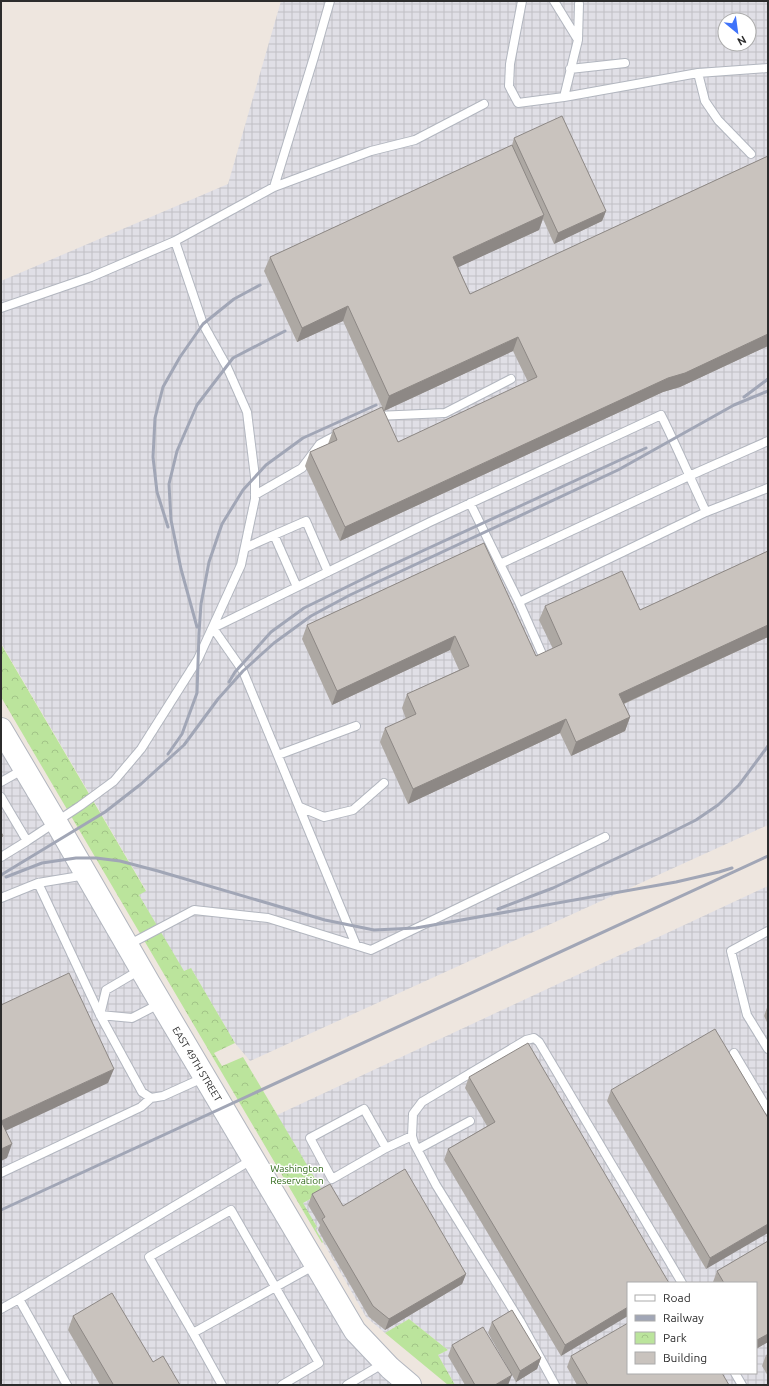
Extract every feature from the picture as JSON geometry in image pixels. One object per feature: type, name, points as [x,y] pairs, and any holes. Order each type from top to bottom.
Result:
[{"type":"street","name":"EAST 49TH STREET","points":[[1,729],[355,1330],[385,1363],[410,1385]]},
{"type":"lane","points":[[274,186],[330,1]]},
{"type":"lane","points":[[522,1],[510,64],[509,86],[518,103],[698,73],[768,68]]},
{"type":"lane","points":[[554,1],[578,40]]},
{"type":"lane","points":[[564,96],[578,40],[579,4]]},
{"type":"lane","points":[[570,69],[625,63]]},
{"type":"lane","points":[[698,73],[705,101],[718,120],[751,154]]},
{"type":"lane","points":[[1,308],[91,277],[175,241],[274,186],[371,152],[415,140],[484,104]]},
{"type":"lane","points":[[1,857],[27,842],[114,781],[141,749],[198,659],[241,566],[255,495],[255,477],[246,412],[226,367],[203,324],[175,241]]},
{"type":"lane","points":[[365,419],[371,416],[445,414],[511,379]]},
{"type":"lane","points":[[213,628],[470,503],[661,415],[706,512]]},
{"type":"lane","points":[[255,495],[302,468],[320,444],[346,430]]},
{"type":"lane","points":[[500,564],[689,476],[768,442]]},
{"type":"lane","points":[[519,602],[706,512],[768,488]]},
{"type":"lane","points":[[470,503],[519,602],[546,664]]},
{"type":"lane","points":[[245,548],[306,520],[328,572]]},
{"type":"lane","points":[[274,535],[297,586]]},
{"type":"lane","points":[[213,628],[243,671],[356,945]]},
{"type":"lane","points":[[278,755],[356,726]]},
{"type":"lane","points":[[1,782],[25,769]]},
{"type":"lane","points":[[300,807],[324,817],[353,810],[384,783]]},
{"type":"lane","points":[[1,797],[4,809],[27,842]]},
{"type":"lane","points":[[127,945],[194,910],[268,918],[371,950],[606,837]]},
{"type":"lane","points":[[1,898],[38,883],[87,875]]},
{"type":"lane","points":[[38,883],[100,1015],[142,1092],[151,1098]]},
{"type":"lane","points":[[768,931],[731,951],[747,1015],[768,1049]]},
{"type":"lane","points":[[100,1015],[106,990],[141,969]]},
{"type":"lane","points":[[100,1015],[132,1018],[161,1003]]},
{"type":"lane","points":[[555,1385],[520,1322],[436,1185],[418,1150],[412,1136],[413,1114],[422,1102],[526,1040],[534,1038],[539,1042],[681,1282]]},
{"type":"lane","points":[[734,1053],[768,1110]]},
{"type":"lane","points":[[1,1173],[141,1108],[151,1098],[163,1096],[205,1077]]},
{"type":"lane","points":[[386,1148],[364,1109],[310,1138],[332,1179],[386,1148],[412,1136]]},
{"type":"lane","points":[[418,1150],[470,1121]]},
{"type":"lane","points":[[1,1309],[254,1159]]},
{"type":"lane","points":[[222,1385],[149,1257],[230,1210],[319,1363],[282,1385]]},
{"type":"lane","points":[[193,1333],[316,1264]]},
{"type":"lane","points":[[18,1299],[67,1385]]},
{"type":"lane","points":[[347,1385],[385,1363]]},
{"type":"lane","points":[[736,1374],[742,1385]]},
{"type":"shaded area","points":[[281,1],[768,1],[768,825],[250,1061],[235,1043],[191,968],[184,972],[139,895],[146,890],[1,643],[1,281],[228,184]]},
{"type":"shaded area","points":[[1,729],[355,1331],[411,1385],[1,1385]]},
{"type":"shaded area","points":[[768,886],[768,1385],[455,1385],[438,1355],[448,1350],[409,1319],[385,1333],[366,1317],[315,1228],[317,1227],[303,1203],[323,1192],[277,1115]]},
{"type":"green space","name":"Washington Reservation","points":[[1,644],[146,891],[139,895],[184,971],[191,968],[235,1043],[214,1053],[222,1066],[243,1057],[323,1192],[303,1203],[317,1227],[315,1228],[323,1242],[322,1243],[1,697]]},
{"type":"green space","points":[[409,1319],[448,1350],[438,1355],[455,1385],[448,1385],[385,1333]]},
{"type":"building","points":[[562,116],[606,211],[558,233],[514,138]]},
{"type":"building","points":[[512,145],[544,215],[453,257],[470,294],[768,156],[768,334],[685,373],[668,378],[345,527],[310,452],[337,440],[333,430],[382,407],[398,442],[537,377],[518,337],[389,396],[348,306],[302,328],[270,257]]},
{"type":"building","points":[[484,543],[536,656],[562,644],[545,606],[622,571],[640,610],[768,551],[768,625],[619,694],[630,717],[576,742],[566,719],[413,789],[385,728],[416,714],[407,694],[469,666],[455,636],[337,691],[307,625]]},
{"type":"building","points":[[69,973],[114,1069],[1,1121],[1,1005]]},
{"type":"building","points":[[715,1029],[768,1118],[768,1224],[710,1258],[611,1090]]},
{"type":"building","points":[[528,1043],[668,1282],[627,1282],[627,1308],[565,1345],[448,1149],[495,1122],[469,1077]]},
{"type":"building","points":[[1,1121],[12,1144],[1,1149]]},
{"type":"building","points":[[405,1169],[466,1274],[389,1319],[373,1306],[322,1219],[325,1217],[312,1194],[330,1184],[343,1206]]},
{"type":"building","points":[[768,1241],[768,1334],[757,1340],[757,1282],[723,1282],[717,1271]]},
{"type":"building","points":[[112,1293],[153,1362],[163,1356],[180,1385],[112,1385],[113,1384],[73,1316]]},
{"type":"building","points":[[512,1310],[541,1358],[520,1371],[492,1322]]},
{"type":"building","points":[[627,1324],[627,1374],[723,1374],[729,1385],[588,1385],[571,1356]]},
{"type":"building","points":[[483,1327],[512,1375],[495,1385],[475,1385],[452,1345]]},
{"type":"railway","points":[[168,527],[157,492],[153,457],[155,418],[163,387],[180,357],[203,324],[234,299],[260,285]]},
{"type":"railway","points":[[197,627],[181,569],[171,520],[169,484],[177,451],[197,405],[233,358],[285,331]]},
{"type":"railway","points":[[744,397],[768,379]]},
{"type":"railway","points":[[1,875],[105,812],[141,784],[184,745],[218,699],[243,671],[274,643],[311,616],[350,595],[618,470],[734,405],[768,391]]},
{"type":"railway","points":[[168,754],[182,734],[197,693],[201,604],[209,562],[222,524],[243,490],[266,465],[303,438],[376,405]]},
{"type":"railway","points":[[229,682],[235,672],[271,632],[304,608],[381,570],[646,448]]},
{"type":"railway","points":[[498,909],[553,888],[696,820],[718,805],[739,785],[768,746]]},
{"type":"railway","points":[[1,1210],[768,856]]},
{"type":"railway","points":[[6,877],[42,863],[76,858],[96,858],[120,861],[325,920],[374,930],[416,928],[676,882],[732,868]]}]
